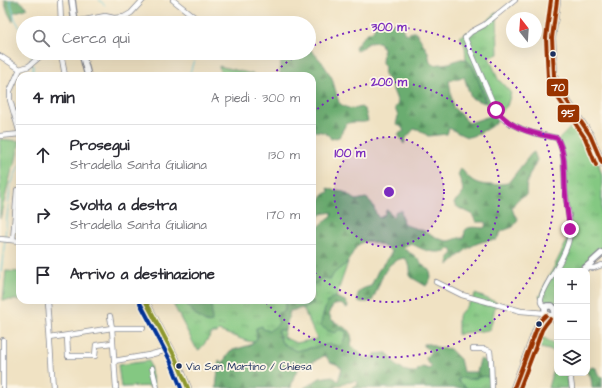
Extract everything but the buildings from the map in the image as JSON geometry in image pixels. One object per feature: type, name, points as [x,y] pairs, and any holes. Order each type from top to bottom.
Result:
[{"type":"street","points":[[60,0],[61,16]]},
{"type":"street","points":[[72,0],[74,16]]},
{"type":"street","points":[[126,16],[131,13],[143,0]]},
{"type":"street","points":[[173,0],[193,16]]},
{"type":"street","points":[[515,0],[465,38],[496,110],[507,122],[522,129],[557,138],[562,147],[565,162],[565,189],[570,238],[564,255],[540,300],[547,313],[554,320]]},
{"type":"street","points":[[557,0],[552,38],[554,76],[558,86],[590,135],[602,163]]},
{"type":"street","points":[[0,56],[20,69]]},
{"type":"street","points":[[19,72],[20,69],[36,60]]},
{"type":"street","points":[[62,60],[64,72]]},
{"type":"street","points":[[84,60],[87,72]]},
{"type":"street","points":[[16,78],[10,91],[10,100],[16,120]]},
{"type":"street","points":[[0,136],[16,134]]},
{"type":"street","points":[[13,240],[16,202]]},
{"type":"street","points":[[0,240],[16,240]]},
{"type":"street","points":[[586,268],[602,253]]},
{"type":"street","points":[[590,269],[602,265]]},
{"type":"street","points":[[436,282],[462,295],[521,311],[554,314]]},
{"type":"street","points":[[47,304],[53,388]]},
{"type":"street","points":[[147,304],[180,367],[188,388]]},
{"type":"street","points":[[514,388],[541,320],[552,306],[554,308]]},
{"type":"street","points":[[110,316],[116,388]]},
{"type":"street","points":[[50,338],[112,328],[143,328]]},
{"type":"street","points":[[67,336],[68,356],[95,356],[96,345],[112,343]]},
{"type":"street","points":[[3,340],[3,388]]},
{"type":"street","points":[[114,361],[149,355],[171,349]]},
{"type":"street","points":[[473,349],[484,349],[490,351],[492,388]]},
{"type":"street","points":[[152,368],[157,388]]},
{"type":"street","points":[[570,376],[572,388]]},
{"type":"green space","points":[[4,0],[19,0],[28,8],[13,13],[13,22],[7,11]]},
{"type":"green space","points":[[497,12],[498,54],[489,57],[498,79],[511,93],[507,106],[495,117],[490,116],[483,91],[472,65],[466,59],[465,46],[460,36],[481,27]]},
{"type":"green space","points":[[376,21],[385,25],[397,22],[400,24],[405,34],[416,32],[428,52],[430,62],[433,65],[449,63],[460,59],[468,61],[478,78],[485,103],[471,98],[464,77],[449,80],[453,107],[469,123],[490,116],[495,117],[497,122],[470,137],[449,128],[447,134],[428,136],[418,129],[414,129],[406,138],[404,144],[398,134],[404,131],[400,125],[396,125],[398,116],[395,108],[398,103],[390,82],[384,75],[385,67],[382,63],[383,49],[381,44],[379,42],[368,43],[364,47],[356,50],[355,47],[366,34],[373,30]]},
{"type":"green space","points":[[316,56],[332,78],[339,103],[347,108],[353,109],[361,107],[365,110],[368,121],[346,124],[339,137],[331,139],[326,133],[316,132],[316,72],[280,72],[281,60],[316,60]]},
{"type":"green space","points":[[219,66],[244,72],[220,72]]},
{"type":"green space","points":[[577,121],[598,162],[602,176],[602,249],[580,268],[554,268],[554,304],[539,297],[568,239],[564,205],[562,164],[558,140]]},
{"type":"green space","points":[[0,139],[16,141],[16,159],[12,169],[0,219]]},
{"type":"green space","points":[[534,152],[537,160],[530,173],[526,195],[514,203],[512,208],[518,219],[513,227],[502,231],[496,240],[475,244],[464,251],[448,265],[449,257],[453,253],[451,248],[441,252],[431,252],[411,243],[403,247],[430,270],[431,278],[426,286],[409,276],[410,267],[405,258],[399,259],[393,262],[386,270],[372,301],[358,302],[359,292],[362,289],[371,286],[378,271],[392,252],[378,244],[366,241],[358,245],[348,261],[334,273],[331,279],[321,278],[316,283],[316,229],[332,216],[332,212],[322,214],[316,218],[316,207],[319,206],[322,197],[329,192],[328,188],[344,192],[356,200],[366,198],[372,203],[379,218],[384,215],[387,209],[393,217],[396,211],[401,210],[403,223],[440,239],[449,241],[464,238],[466,229],[471,227],[484,228],[487,223],[476,222],[472,214],[454,204],[463,192],[458,175],[461,168],[471,179],[482,184],[494,185],[508,183]]},
{"type":"green space","points":[[348,262],[336,297],[329,301],[323,315],[339,329],[347,332],[342,345],[339,347],[328,345],[296,351],[282,343],[278,332],[279,330],[285,330],[283,337],[296,343],[317,339],[303,308],[310,306],[311,304],[316,304],[316,283],[321,278],[331,279],[332,274]]},
{"type":"green space","points":[[6,271],[16,272],[16,300],[3,300]]},
{"type":"green space","points":[[475,294],[496,302],[490,330],[462,333],[458,335],[458,316]]},
{"type":"green space","points":[[336,297],[345,301],[348,306],[347,308],[341,304],[334,305],[329,314],[332,320],[350,331],[352,340],[351,345],[366,359],[374,357],[375,354],[387,353],[400,368],[409,372],[417,372],[418,369],[423,367],[429,369],[432,366],[427,362],[426,358],[431,351],[423,346],[423,344],[429,344],[436,347],[450,349],[460,359],[463,372],[477,372],[480,359],[491,363],[491,373],[488,377],[483,376],[473,379],[458,379],[458,381],[467,388],[352,388],[358,383],[356,381],[344,383],[334,388],[304,388],[320,378],[332,376],[338,381],[342,368],[330,362],[325,355],[299,368],[293,379],[291,388],[216,388],[219,360],[223,363],[230,351],[250,345],[257,339],[256,328],[262,326],[263,329],[272,329],[279,323],[277,316],[278,313],[285,311],[285,304],[312,304],[290,311],[285,330],[279,330],[278,332],[282,343],[296,351],[328,344],[339,347],[342,345],[347,332],[340,329],[335,333],[328,331],[321,326],[327,304],[330,299]]},
{"type":"green space","points":[[173,304],[187,304],[194,314],[209,323],[211,317],[211,304],[285,304],[285,311],[278,313],[279,323],[271,331],[256,329],[257,339],[254,342],[219,331],[217,333],[212,333],[199,350],[196,348]]},
{"type":"green space","points":[[187,304],[209,304],[212,322],[205,321]]},
{"type":"green space","points":[[538,334],[554,344],[554,351],[533,346]]},
{"type":"green space","points":[[149,361],[154,386],[121,387],[118,365]]},
{"type":"green space","points":[[554,366],[554,376],[566,376],[568,388],[548,388]]},
{"type":"green space","points":[[592,367],[596,368],[598,375],[602,377],[602,388],[592,388],[589,376],[590,368]]},
{"type":"green space","points":[[491,373],[490,388],[467,388],[458,381],[458,379],[471,379]]},
{"type":"waterway","points":[[10,0],[16,21]]},
{"type":"waterway","points":[[99,0],[105,5]]},
{"type":"waterway","points":[[190,72],[194,60]]},
{"type":"waterway","points":[[33,65],[33,72]]},
{"type":"waterway","points":[[5,237],[10,188],[16,173]]},
{"type":"waterway","points":[[0,279],[5,240]]},
{"type":"transit line","name":"95","points":[[551,0],[546,38],[548,78],[552,89],[585,138],[596,165]]},
{"type":"transit line","name":"70","points":[[557,0],[552,38],[554,76],[557,86],[590,135],[602,163]]},
{"type":"transit line","points":[[141,304],[170,360],[181,388]]},
{"type":"transit line","points":[[147,304],[175,357],[188,388]]},
{"type":"transit line","name":"70","points":[[514,388],[537,328],[541,320],[546,315]]},
{"type":"transit line","name":"95","points":[[520,388],[542,330],[550,319]]},
{"type":"place","name":"Via San Martino / Chiesa","points":[[179,366]]},
{"type":"route","points":[[496,110],[507,122],[522,129],[557,138],[562,147],[565,162],[565,189],[570,229]]}]
